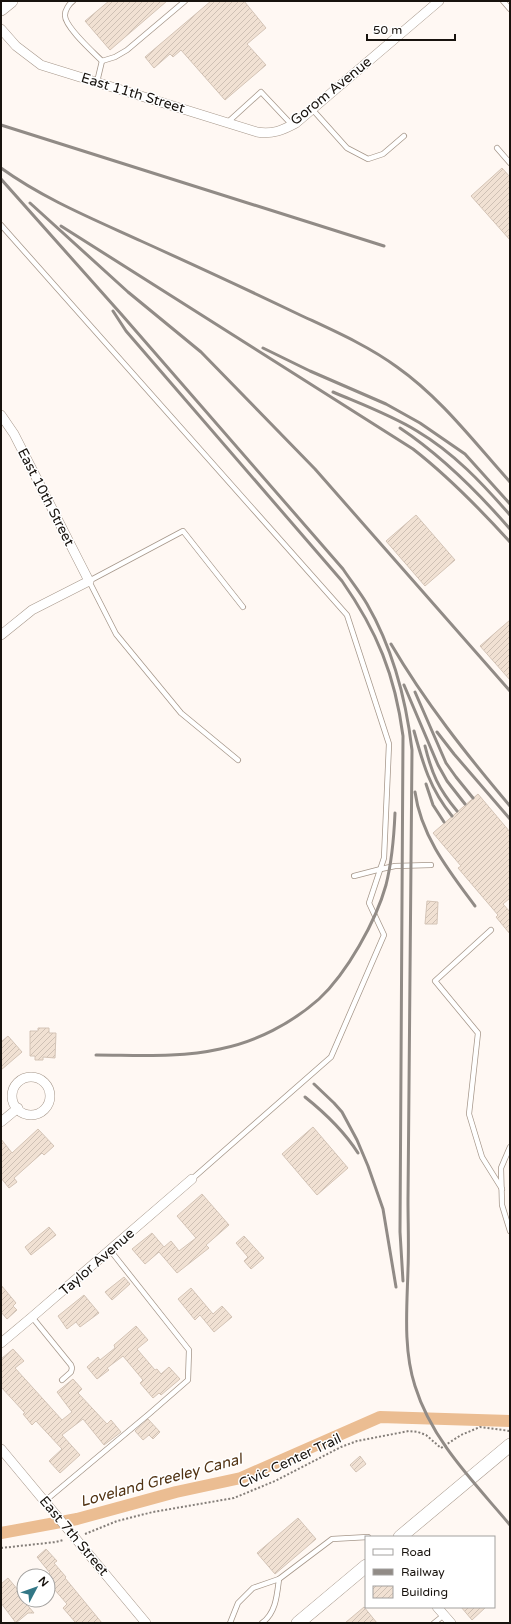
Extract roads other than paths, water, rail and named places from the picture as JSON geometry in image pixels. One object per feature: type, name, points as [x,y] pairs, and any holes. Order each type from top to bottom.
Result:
[{"type":"main road","points":[[1,9],[11,1]]},
{"type":"main road","points":[[401,1536],[508,1447]]},
{"type":"main road","points":[[298,1623],[365,1567]]},
{"type":"street","name":"Gorom Avenue","points":[[277,132],[292,125],[312,109],[439,1]]},
{"type":"street","name":"East 11th Street","points":[[1,29],[16,46],[41,65],[228,122],[256,132],[267,134],[277,132]]},
{"type":"street","name":"East 10th Street","points":[[1,415],[14,434],[89,581]]},
{"type":"street","points":[[1,635],[32,610],[89,581]]},
{"type":"street","points":[[29,1077],[40,1079],[45,1083],[49,1089],[49,1101],[42,1111],[29,1114],[18,1108],[13,1098],[13,1092],[18,1082],[29,1077]]},
{"type":"street","points":[[1,1122],[18,1108]]},
{"type":"street","name":"Taylor Avenue","points":[[1,1343],[192,1179]]},
{"type":"street","name":"East 7th Street","points":[[1,1449],[146,1623]]},
{"type":"street","points":[[438,1608],[451,1623]]},
{"type":"lane","points":[[72,1],[64,15],[68,25],[102,61]]},
{"type":"lane","points":[[102,61],[115,58],[127,50],[185,1]]},
{"type":"lane","points":[[503,1],[510,9]]},
{"type":"lane","points":[[97,82],[102,61]]},
{"type":"lane","points":[[228,122],[261,92],[292,125]]},
{"type":"lane","points":[[312,109],[347,148],[368,159],[383,154],[404,136]]},
{"type":"lane","points":[[497,148],[510,163]]},
{"type":"lane","points":[[1,224],[347,616],[389,744],[384,858],[370,903],[384,935],[331,1057],[192,1179]]},
{"type":"lane","points":[[238,760],[181,713],[176,707],[116,634],[89,581],[184,531],[243,607]]},
{"type":"lane","points":[[354,876],[381,868],[431,865]]},
{"type":"lane","points":[[491,930],[435,981],[478,1033],[469,1114],[482,1157],[502,1189]]},
{"type":"lane","points":[[510,1147],[501,1168],[502,1205],[510,1231]]},
{"type":"lane","points":[[47,1504],[188,1380],[189,1350],[110,1250]]},
{"type":"lane","points":[[32,1317],[72,1368],[69,1374],[62,1380]]},
{"type":"lane","points":[[230,1623],[238,1603],[253,1588],[279,1579],[332,1539],[365,1537]]},
{"type":"lane","points":[[262,1623],[268,1619],[275,1604],[279,1579]]},
{"type":"lane","points":[[434,1623],[444,1615]]},
{"type":"waterway","name":"Loveland Greeley Canal","points":[[1,1533],[77,1519],[176,1492],[241,1478],[380,1417],[510,1421]]},
{"type":"railway","points":[[1,125],[384,246]]},
{"type":"railway","points":[[1,168],[17,179],[69,208],[259,295],[336,332],[386,359],[413,379],[443,406],[510,482]]},
{"type":"railway","points":[[1,179],[122,315],[343,569],[367,604],[391,657],[402,693],[412,750],[407,1343],[411,1372],[415,1386],[422,1406],[432,1425],[455,1460],[510,1525]]},
{"type":"railway","points":[[30,203],[128,292],[201,352],[315,469],[510,691]]},
{"type":"railway","points":[[61,226],[413,449],[464,494],[510,542]]},
{"type":"railway","points":[[113,311],[126,331],[342,581],[375,636],[383,654],[395,693],[403,736],[400,1232],[403,1281]]},
{"type":"railway","points":[[263,348],[310,371],[386,404],[420,423],[465,454],[510,504]]},
{"type":"railway","points":[[333,392],[397,420],[417,431],[443,449],[467,469],[510,515]]},
{"type":"railway","points":[[400,428],[445,462],[485,501],[510,529]]},
{"type":"railway","points":[[391,644],[432,707],[510,806]]},
{"type":"railway","points":[[404,685],[438,765],[447,781],[465,804]]},
{"type":"railway","points":[[415,692],[446,763],[473,798]]},
{"type":"railway","points":[[414,731],[428,776],[438,796],[452,816]]},
{"type":"railway","points":[[437,732],[510,819]]},
{"type":"railway","points":[[425,746],[436,780],[457,811]]},
{"type":"railway","points":[[426,784],[433,805],[444,822]]},
{"type":"railway","points":[[415,792],[418,808],[430,838],[446,866],[475,906]]},
{"type":"railway","points":[[96,1055],[174,1055],[220,1049],[247,1042],[273,1030],[285,1024],[308,1008],[330,988],[350,961],[368,930],[386,885],[392,849],[395,813]]},
{"type":"railway","points":[[314,1084],[342,1112],[357,1140],[368,1166],[383,1209],[396,1287]]},
{"type":"railway","points":[[305,1097],[334,1123],[347,1137],[358,1153]]}]
